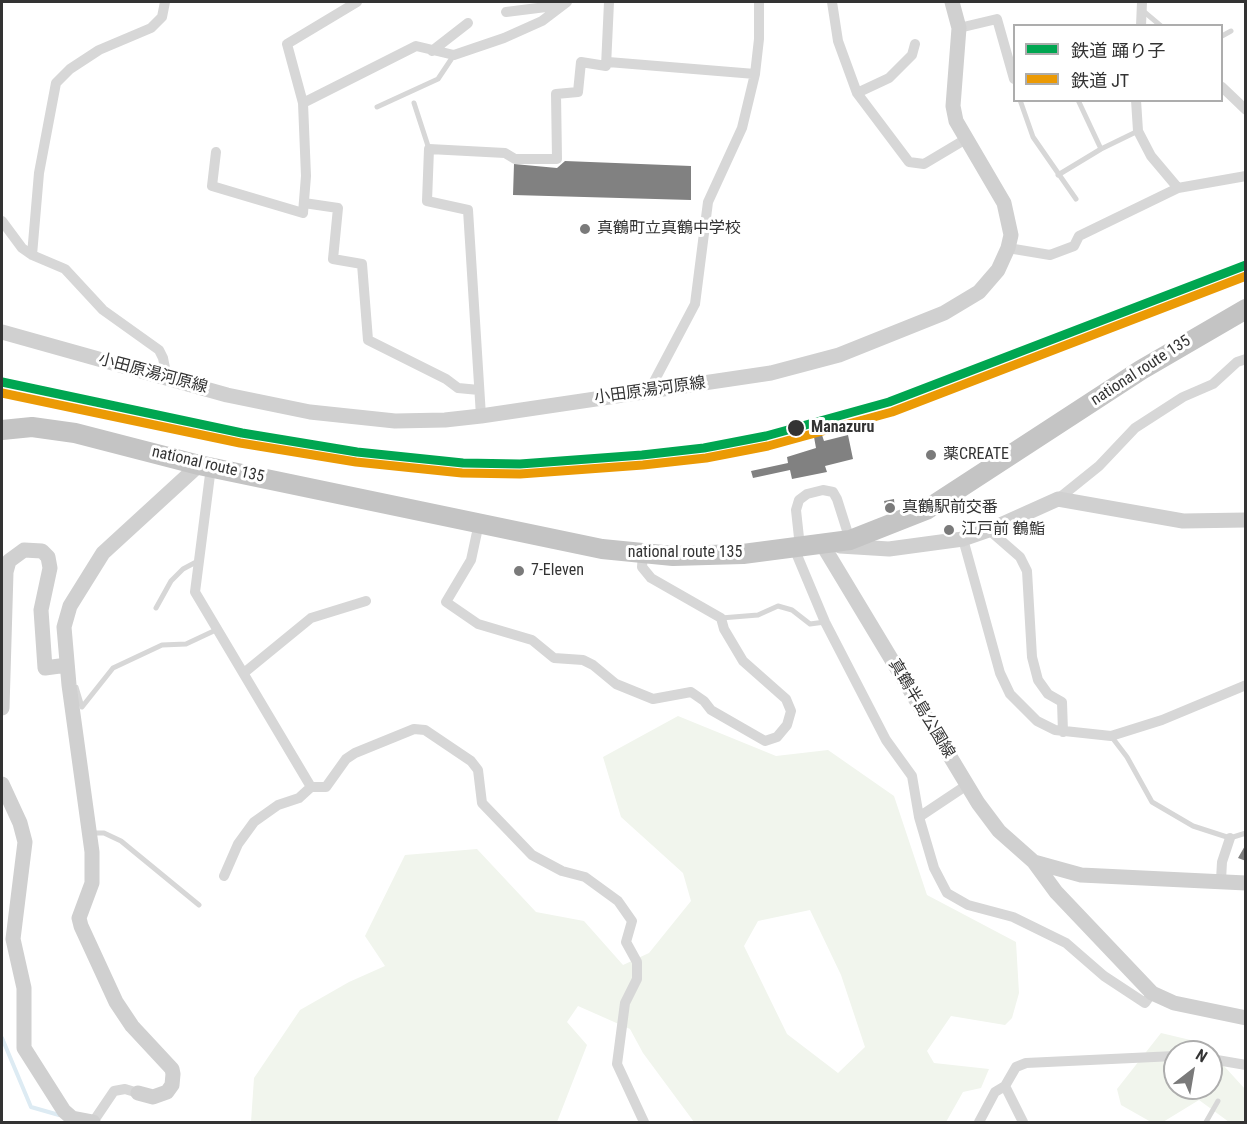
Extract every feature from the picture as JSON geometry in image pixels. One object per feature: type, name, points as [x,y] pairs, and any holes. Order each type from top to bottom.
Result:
[{"type":"highway","name":"national route 135","points":[[2,430],[24,427],[57,430],[205,466],[602,549],[643,555],[743,554],[850,540],[907,519],[948,498],[1141,370],[1245,309]]},
{"type":"main road","name":"小田原湯河原線","points":[[2,332],[226,395],[310,412],[395,421],[445,420],[481,416],[783,370],[839,355],[934,318],[979,292],[998,270],[1008,248],[1011,235],[1004,203],[956,121],[953,106],[959,28],[952,2]]},
{"type":"main road","points":[[138,1093],[153,1097],[167,1092],[172,1085],[173,1074],[172,1069],[132,1026],[116,1002],[79,918],[92,883],[90,833],[69,685],[65,617],[86,579],[104,554],[205,466]]},
{"type":"main road","points":[[822,544],[889,549],[963,539],[1058,499],[1184,521],[1245,520]]},
{"type":"main road","name":"真鶴半島公園線","points":[[822,544],[967,785],[999,831],[1034,862],[1056,892],[1152,993],[1174,1003],[1245,1018]]},
{"type":"main road","points":[[2,708],[6,572],[9,561],[24,550],[42,550],[48,557],[50,568],[41,610],[45,668],[67,665]]},
{"type":"main road","points":[[2,784],[20,823],[25,842],[13,939],[13,949],[24,987],[24,1048],[64,1111],[72,1118],[93,1122]]},
{"type":"main road","name":"真鶴半島公園線","points":[[1034,862],[1081,875],[1221,880],[1245,883]]},
{"type":"street","points":[[32,255],[39,173],[56,83],[70,69],[99,50],[151,28],[162,17],[165,2]]},
{"type":"street","points":[[216,152],[212,186],[303,213],[306,176],[303,103],[286,44],[357,2]]},
{"type":"street","points":[[481,416],[468,210],[427,201],[429,149],[505,153],[515,159],[557,159],[556,94],[578,92],[581,62],[606,66],[608,62],[609,2]]},
{"type":"street","points":[[649,391],[694,304],[708,202],[742,128],[755,74],[759,39],[759,2]]},
{"type":"street","points":[[832,2],[838,41],[857,93],[909,162],[924,164],[966,139]]},
{"type":"street","points":[[303,103],[416,46],[454,55],[504,38],[542,21],[565,3]]},
{"type":"street","points":[[506,12],[565,3]]},
{"type":"street","points":[[1141,24],[1142,6]]},
{"type":"street","points":[[959,28],[997,19],[1013,75]]},
{"type":"street","points":[[432,51],[468,23]]},
{"type":"street","points":[[857,93],[889,78],[912,55],[915,44]]},
{"type":"street","points":[[608,62],[755,74]]},
{"type":"street","points":[[1223,89],[1245,110]]},
{"type":"street","points":[[1136,102],[1138,131],[1151,156],[1178,188]]},
{"type":"street","points":[[1008,248],[1050,255],[1074,246],[1079,236],[1178,188],[1245,176]]},
{"type":"street","points":[[304,203],[338,208],[333,259],[362,264],[368,340],[446,379],[458,388],[479,390]]},
{"type":"street","points":[[2,221],[17,242],[32,255],[65,268],[103,310],[159,350],[167,378]]},
{"type":"street","points":[[1058,499],[1099,466],[1135,428],[1183,397],[1213,384],[1237,362],[1245,359]]},
{"type":"street","points":[[205,466],[200,561],[195,592],[312,787]]},
{"type":"street","points":[[850,540],[833,492],[823,490],[799,500],[796,510],[797,547],[825,622],[886,740],[912,777],[919,817],[934,868],[947,893],[968,905],[1013,917],[1066,943],[1104,976],[1144,1003],[1152,993]]},
{"type":"street","points":[[480,523],[471,560],[446,602],[478,624],[532,640],[554,658],[583,660],[593,665],[616,684],[653,699],[691,692],[704,701],[711,710],[765,741],[777,737],[787,725],[791,711],[786,699],[743,661],[724,628],[721,618],[651,578],[642,567],[643,555]]},
{"type":"street","points":[[989,530],[1020,557],[1027,571],[1032,657],[1038,680],[1047,694],[1062,702],[1063,732]]},
{"type":"street","points":[[963,539],[1000,673],[1010,694],[1037,721],[1063,732],[1111,736],[1152,724],[1245,685]]},
{"type":"street","points":[[245,672],[311,618],[366,601]]},
{"type":"street","points":[[224,876],[238,844],[254,822],[278,805],[299,798],[312,787],[326,787],[346,759],[355,753],[414,729],[425,730],[471,761],[478,770],[482,803],[532,855],[562,872],[585,877],[618,901],[632,921],[626,942],[636,962],[637,979],[625,1003],[617,1064],[644,1122]]},
{"type":"street","points":[[919,817],[967,785]]},
{"type":"street","points":[[1221,880],[1222,862],[1230,838]]},
{"type":"street","points":[[979,1122],[995,1092],[1005,1086],[1016,1067],[1026,1064],[1163,1057]]},
{"type":"street","points":[[1223,1061],[1245,1065]]},
{"type":"street","points":[[1005,1086],[1023,1122]]},
{"type":"street","points":[[93,1122],[114,1090],[125,1089],[138,1093]]},
{"type":"lane","points":[[1142,6],[1159,24]]},
{"type":"lane","points":[[1223,35],[1231,31]]},
{"type":"lane","points":[[376,107],[438,79],[454,55]]},
{"type":"lane","points":[[1021,102],[1033,137],[1076,199]]},
{"type":"lane","points":[[1079,102],[1101,149]]},
{"type":"lane","points":[[414,103],[429,149]]},
{"type":"lane","points":[[1058,176],[1101,149],[1138,131]]},
{"type":"lane","points":[[156,608],[171,581],[183,569],[200,561]]},
{"type":"lane","points":[[721,618],[758,615],[778,606],[792,610],[810,624],[825,622]]},
{"type":"lane","points":[[69,685],[76,687],[82,707],[113,668],[162,645],[186,644],[218,629]]},
{"type":"lane","points":[[1111,736],[1127,757],[1152,802],[1193,826],[1230,838],[1245,834]]},
{"type":"lane","points":[[90,833],[104,833],[121,841],[199,905]]},
{"type":"lane","points":[[1206,1122],[1218,1101]]},
{"type":"shaded area","points":[[678,716],[776,756],[828,750],[894,796],[927,895],[1016,942],[1019,993],[1012,1018],[1005,1025],[951,1016],[927,1051],[934,1063],[989,1069],[981,1088],[963,1092],[946,1122],[694,1122],[643,1053],[630,1029],[578,1006],[567,1022],[587,1045],[557,1122],[251,1122],[254,1078],[300,1010],[349,982],[385,966],[365,936],[405,855],[477,849],[536,912],[584,921],[623,965],[649,953],[691,901],[683,873],[621,817],[603,757]],"holes":[[[810,910],[841,975],[865,1047],[838,1073],[787,1034],[744,946],[758,921]]]},
{"type":"shaded area","points":[[1161,1033],[1190,1040],[1163,1040],[1163,1100],[1199,1100],[1163,1122],[1151,1122],[1121,1105],[1117,1089]]},
{"type":"shaded area","points":[[1223,1065],[1245,1089],[1245,1122],[1229,1122],[1199,1100],[1223,1100]]},
{"type":"building","points":[[565,161],[691,166],[691,200],[513,195],[514,164],[557,168]]},
{"type":"building","points":[[822,435],[824,441],[848,435],[853,459],[825,466],[827,472],[792,479],[790,470],[753,478],[751,471],[788,463],[787,457],[816,448],[814,437]]},
{"type":"building","name":"真鶴駅前交番","points":[[894,499],[895,511],[887,513],[884,501]]},
{"type":"building","points":[[1246,844],[1246,861],[1238,858]]},
{"type":"waterway","points":[[2,1038],[31,1107],[59,1115]]},
{"type":"rail line","name":"踊り子","points":[[2,382],[242,433],[357,452],[463,463],[520,464],[642,455],[704,448],[766,436],[889,402],[1246,265]]},
{"type":"rail line","name":"JT","points":[[2,393],[240,443],[356,462],[462,473],[520,474],[643,465],[706,458],[768,446],[892,412],[1246,276]]},
{"type":"place","name":"真鶴町立真鶴中学校","points":[[585,229]]},
{"type":"place","name":"Manazuru","points":[[796,428]]},
{"type":"place","name":"薬CREATE","points":[[931,455]]},
{"type":"place","name":"真鶴駅前交番","points":[[890,508]]},
{"type":"place","name":"江戸前 鶴鮨","points":[[949,530]]},
{"type":"place","name":"7-Eleven","points":[[519,571]]}]
